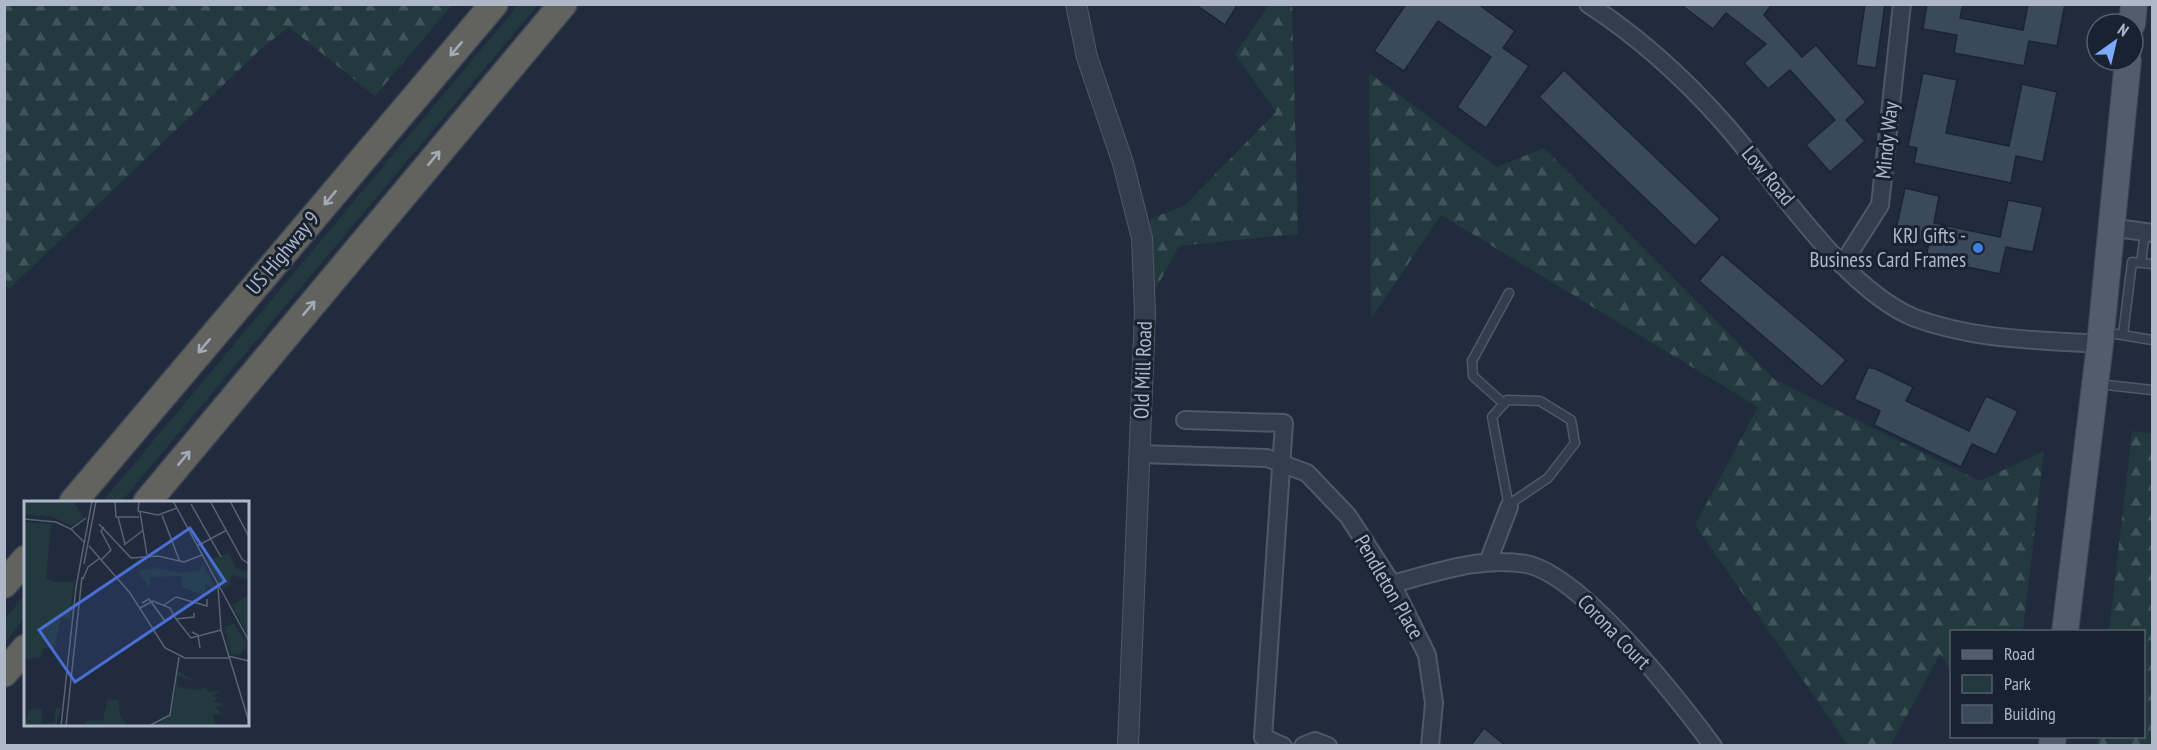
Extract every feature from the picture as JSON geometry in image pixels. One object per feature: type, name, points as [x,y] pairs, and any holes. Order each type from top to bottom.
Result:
[{"type":"highway","name":"US Highway 9","points":[[74,501],[494,4]]},
{"type":"highway","points":[[148,501],[563,4]]},
{"type":"highway","points":[[4,584],[24,561]]},
{"type":"highway","points":[[4,673],[24,650]]},
{"type":"main road","points":[[2065,630],[2095,384],[2108,337],[2110,226],[2127,72]]},
{"type":"street","name":"Old Mill Road","points":[[1076,4],[1087,57],[1123,163],[1142,238],[1145,313],[1128,746]]},
{"type":"street","name":"Low Road","points":[[1588,4],[1660,56],[1722,121],[1842,265],[1879,297],[1914,317],[1956,331],[2011,338],[2108,337]]},
{"type":"street","name":"Mindy Way","points":[[1842,265],[1880,205],[1902,4]]},
{"type":"street","points":[[2110,226],[2149,232]]},
{"type":"street","points":[[1185,420],[1284,423],[1263,737],[1283,746]]},
{"type":"street","name":"Pendleton Place","points":[[1140,454],[1267,458],[1307,473],[1348,516],[1392,584],[1427,655],[1434,703],[1430,746]]},
{"type":"street","points":[[1488,562],[1509,507]]},
{"type":"street","name":"Corona Court","points":[[1392,584],[1488,562],[1527,564],[1565,583],[1618,630],[1713,746]]},
{"type":"street","points":[[1303,746],[1315,741],[1328,746]]},
{"type":"lane","points":[[2141,263],[2149,232]]},
{"type":"lane","points":[[2152,264],[2132,262],[2108,337],[2152,340]]},
{"type":"lane","points":[[1504,404],[1473,376],[1472,361],[1509,293]]},
{"type":"lane","points":[[2095,384],[2152,390]]},
{"type":"lane","points":[[1507,400],[1540,401],[1571,420],[1575,442],[1548,478],[1511,503],[1509,507],[1492,417],[1507,400]]},
{"type":"green space","points":[[519,4],[538,5],[122,501],[103,501]]},
{"type":"green space","points":[[4,5],[452,5],[375,96],[289,27],[263,47],[9,289],[4,284]]},
{"type":"green space","points":[[1269,5],[1292,5],[1298,234],[1179,246],[1153,294],[1150,219],[1185,205],[1276,112],[1235,54]]},
{"type":"green space","points":[[1369,73],[1497,167],[1544,148],[1774,379],[1980,481],[2044,451],[2023,630],[1950,630],[1950,669],[1940,654],[1891,745],[1848,745],[1695,525],[1758,407],[1441,215],[1371,319]]},
{"type":"green space","points":[[2132,431],[2152,433],[2152,745],[2096,745],[2098,738],[2145,738],[2145,630],[2109,630]]},
{"type":"green space","points":[[24,595],[24,618],[5,642],[5,619]]},
{"type":"building","points":[[1195,4],[1238,4],[1225,25]]},
{"type":"building","points":[[1406,4],[1478,4],[1515,31],[1503,48],[1529,66],[1486,128],[1457,107],[1491,57],[1438,21],[1404,71],[1374,51]]},
{"type":"building","points":[[1680,4],[1772,4],[1764,15],[1802,57],[1816,45],[1866,102],[1846,120],[1865,141],[1830,172],[1806,145],[1835,120],[1790,70],[1768,89],[1744,63],[1766,44],[1726,13],[1713,29]]},
{"type":"building","points":[[1865,4],[1885,4],[1876,68],[1856,65]]},
{"type":"building","points":[[1927,4],[1963,4],[1960,18],[2023,30],[2028,4],[2065,4],[2057,46],[2029,41],[2024,66],[1954,53],[1957,35],[1923,29]]},
{"type":"building","points":[[1564,70],[1720,219],[1695,246],[1539,97]]},
{"type":"building","points":[[1923,73],[1957,80],[1946,133],[2009,146],[2022,84],[2057,92],[2043,162],[2016,156],[2011,183],[1914,163],[1917,148],[1908,146]]},
{"type":"building","points":[[1905,188],[1939,196],[1934,223],[2000,237],[2008,200],[2043,207],[2033,252],[2006,247],[2000,274],[1926,258],[1929,242],[1895,234]]},
{"type":"building","points":[[1722,254],[1846,360],[1822,387],[1699,281]]},
{"type":"building","points":[[1868,368],[1874,368],[1913,387],[1906,401],[1969,431],[1986,396],[2018,411],[1996,455],[1972,444],[1961,467],[1874,425],[1880,411],[1854,399]]},
{"type":"building","points":[[1484,728],[1506,746],[1470,746]]},
{"type":"place","name":"KRJ Gifts - Business Card Frames","points":[[1978,248]]}]
